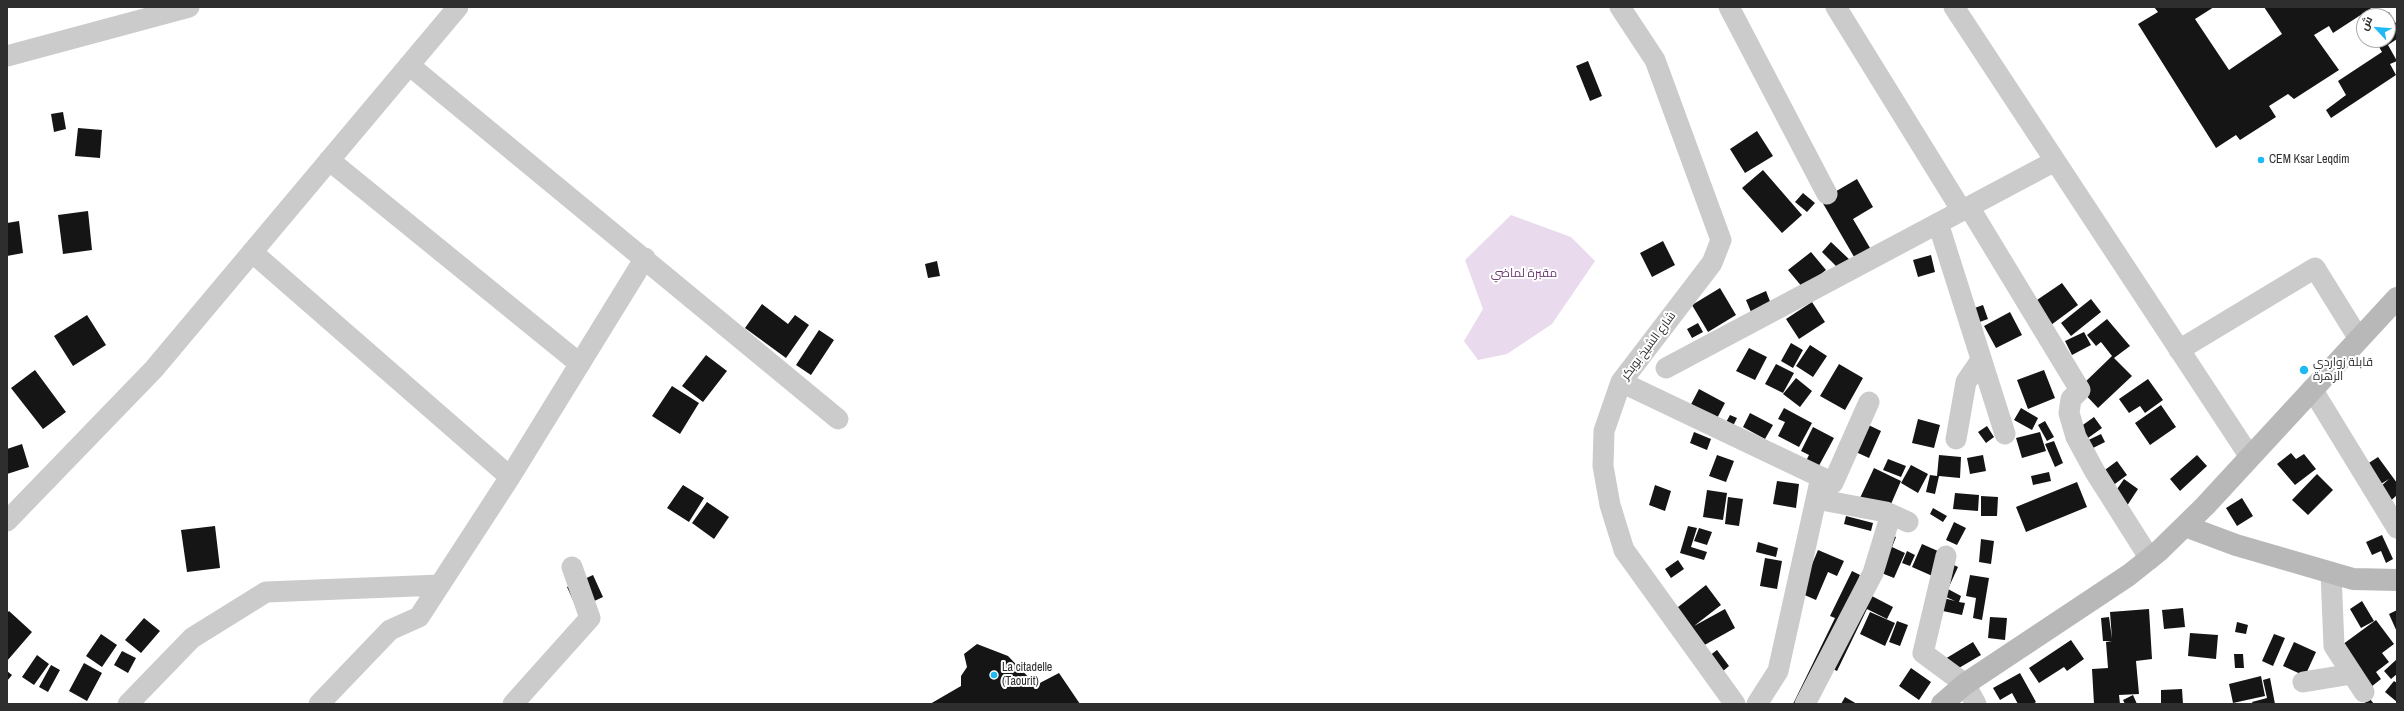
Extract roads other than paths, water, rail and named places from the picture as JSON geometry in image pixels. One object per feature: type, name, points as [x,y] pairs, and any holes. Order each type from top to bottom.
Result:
[{"type":"street","points":[[7,56],[189,7]]},
{"type":"street","points":[[8,517],[154,369],[458,7]]},
{"type":"street","name":"شارع الشيخ بوبكر","points":[[1620,7],[1655,60],[1721,240],[1712,263],[1621,382],[1604,431],[1603,466],[1610,505],[1624,550],[1735,704]]},
{"type":"street","points":[[1728,7],[1826,194]]},
{"type":"street","points":[[1836,7],[2080,390],[2071,399],[2069,413],[2076,437],[2095,472],[2150,559]]},
{"type":"street","points":[[1954,7],[2250,457]]},
{"type":"street","points":[[409,65],[645,258],[838,419]]},
{"type":"street","points":[[329,160],[580,364]]},
{"type":"street","points":[[1666,368],[2055,161]]},
{"type":"street","points":[[1938,223],[2005,434]]},
{"type":"street","points":[[252,252],[510,477]]},
{"type":"street","points":[[319,704],[390,630],[419,617],[510,477],[645,258]]},
{"type":"street","points":[[2180,350],[2315,268],[2358,339]]},
{"type":"street","points":[[1942,704],[1965,684],[2129,575],[2150,559],[2185,526],[2397,298]]},
{"type":"street","points":[[1956,439],[1966,382],[1982,360]]},
{"type":"street","points":[[1621,382],[1833,483],[1869,402]]},
{"type":"street","points":[[2312,389],[2397,528]]},
{"type":"street","points":[[1757,704],[1778,671],[1821,477]]},
{"type":"street","points":[[1805,704],[1873,573],[1899,518],[1816,499]]},
{"type":"street","points":[[2185,526],[2236,545],[2353,579],[2397,580]]},
{"type":"street","points":[[1946,556],[1923,653],[1965,684],[1976,704]]},
{"type":"street","points":[[513,704],[590,618],[572,567]]},
{"type":"street","points":[[2332,573],[2334,646],[2364,692]]},
{"type":"street","points":[[128,704],[192,638],[266,592],[440,585]]},
{"type":"street","points":[[2303,682],[2352,674]]},
{"type":"place","name":"CEM Ksar Leqdim","points":[[2261,160]]},
{"type":"place","name":"قابلة زواردي الزهرة","points":[[2304,370]]},
{"type":"place","name":"La citadelle (Taourit)","points":[[994,675]]},
{"type":"park label","name":"مقبرة لماضي","points":[[1524,274]]}]
